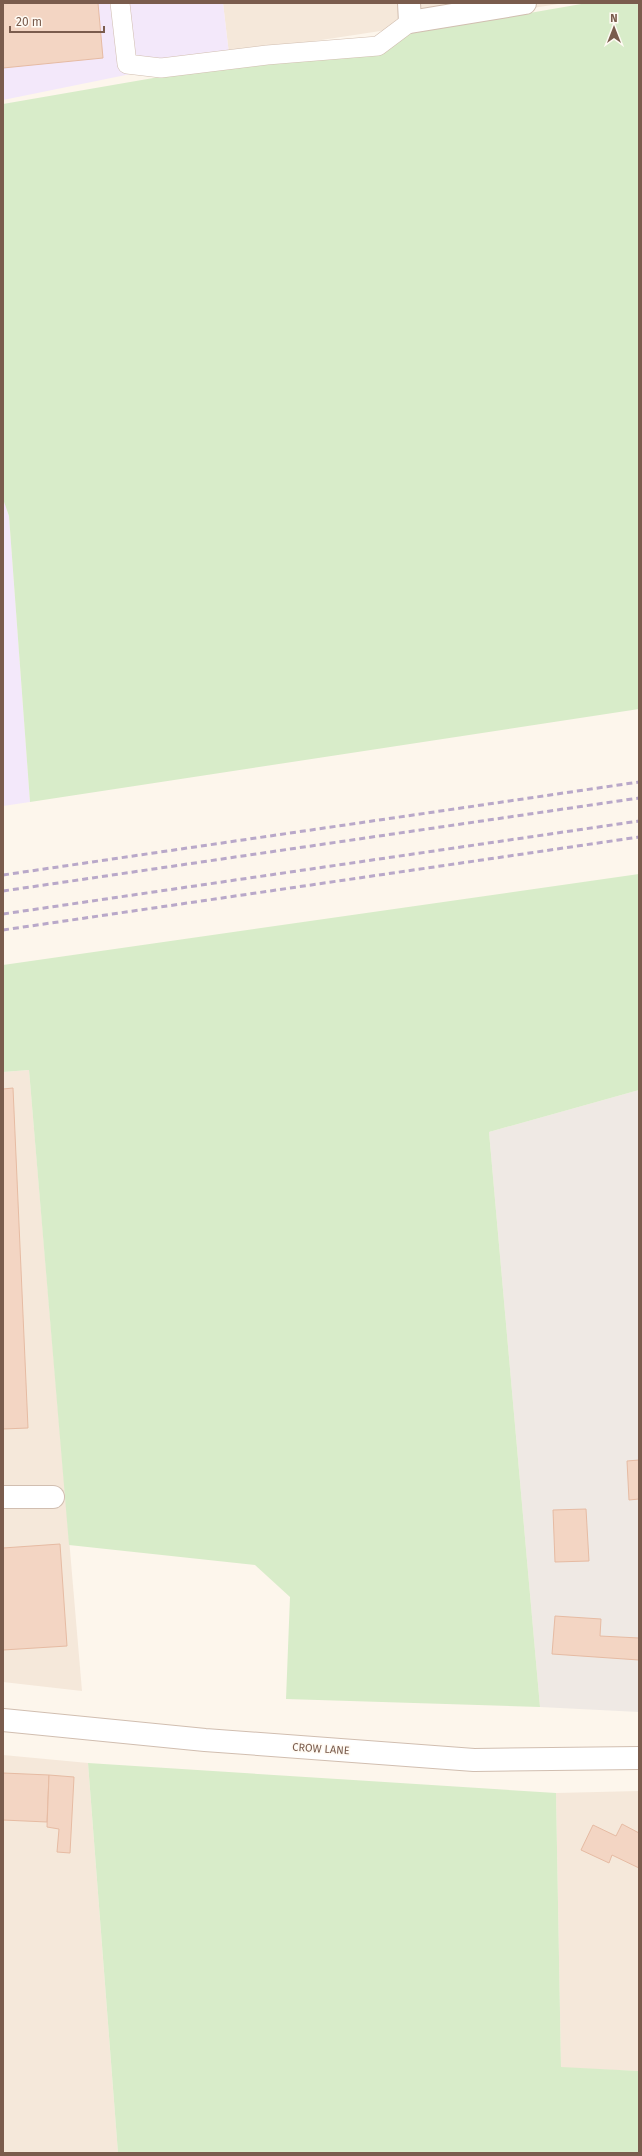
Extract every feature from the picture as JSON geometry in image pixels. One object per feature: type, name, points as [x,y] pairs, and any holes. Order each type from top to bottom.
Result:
[{"type":"street","points":[[410,13],[525,3]]},
{"type":"street","points":[[3,1496],[53,1497]]},
{"type":"street","name":"CROW LANE","points":[[3,1720],[205,1740],[474,1760],[639,1758]]},
{"type":"lane","points":[[120,3],[127,64],[161,68],[267,55],[378,46],[410,13]]},
{"type":"shaded area","points":[[3,3],[223,3],[229,54],[3,100]]},
{"type":"shaded area","points":[[223,3],[565,3],[229,54]]},
{"type":"shaded area","points":[[3,499],[9,516],[30,802],[3,806]]},
{"type":"shaded area","points":[[29,1070],[82,1691],[3,1682],[3,1072]]},
{"type":"shaded area","points":[[639,1090],[639,1712],[540,1707],[489,1132]]},
{"type":"shaded area","points":[[3,1755],[88,1763],[118,2153],[3,2153]]},
{"type":"shaded area","points":[[639,1791],[639,2071],[561,2068],[556,1793]]},
{"type":"green space","points":[[587,3],[639,3],[639,709],[30,802],[9,516],[3,499],[3,104]]},
{"type":"green space","points":[[639,874],[639,1090],[489,1132],[540,1707],[286,1699],[290,1597],[255,1565],[69,1545],[29,1070],[3,1072],[3,965]]},
{"type":"green space","points":[[88,1763],[556,1793],[561,2067],[639,2071],[639,2153],[118,2153]]},
{"type":"building","points":[[3,3],[98,3],[103,58],[3,68]]},
{"type":"building","points":[[13,1088],[28,1428],[3,1429],[3,1089]]},
{"type":"building","points":[[639,1460],[639,1499],[629,1500],[627,1461]]},
{"type":"building","points":[[586,1509],[589,1561],[555,1562],[553,1510]]},
{"type":"building","points":[[60,1544],[67,1646],[3,1650],[3,1548]]},
{"type":"building","points":[[555,1616],[601,1619],[600,1636],[639,1638],[639,1660],[552,1654]]},
{"type":"building","points":[[3,1773],[49,1775],[47,1822],[3,1820]]},
{"type":"building","points":[[49,1775],[74,1777],[70,1853],[57,1852],[59,1829],[47,1827]]},
{"type":"building","points":[[622,1824],[639,1833],[639,1868],[612,1855],[609,1863],[581,1850],[593,1825],[616,1836]]},
{"type":"railway","points":[[3,875],[639,782]]},
{"type":"railway","points":[[3,891],[639,798]]},
{"type":"railway","points":[[3,914],[639,821]]},
{"type":"railway","points":[[3,930],[639,837]]}]
